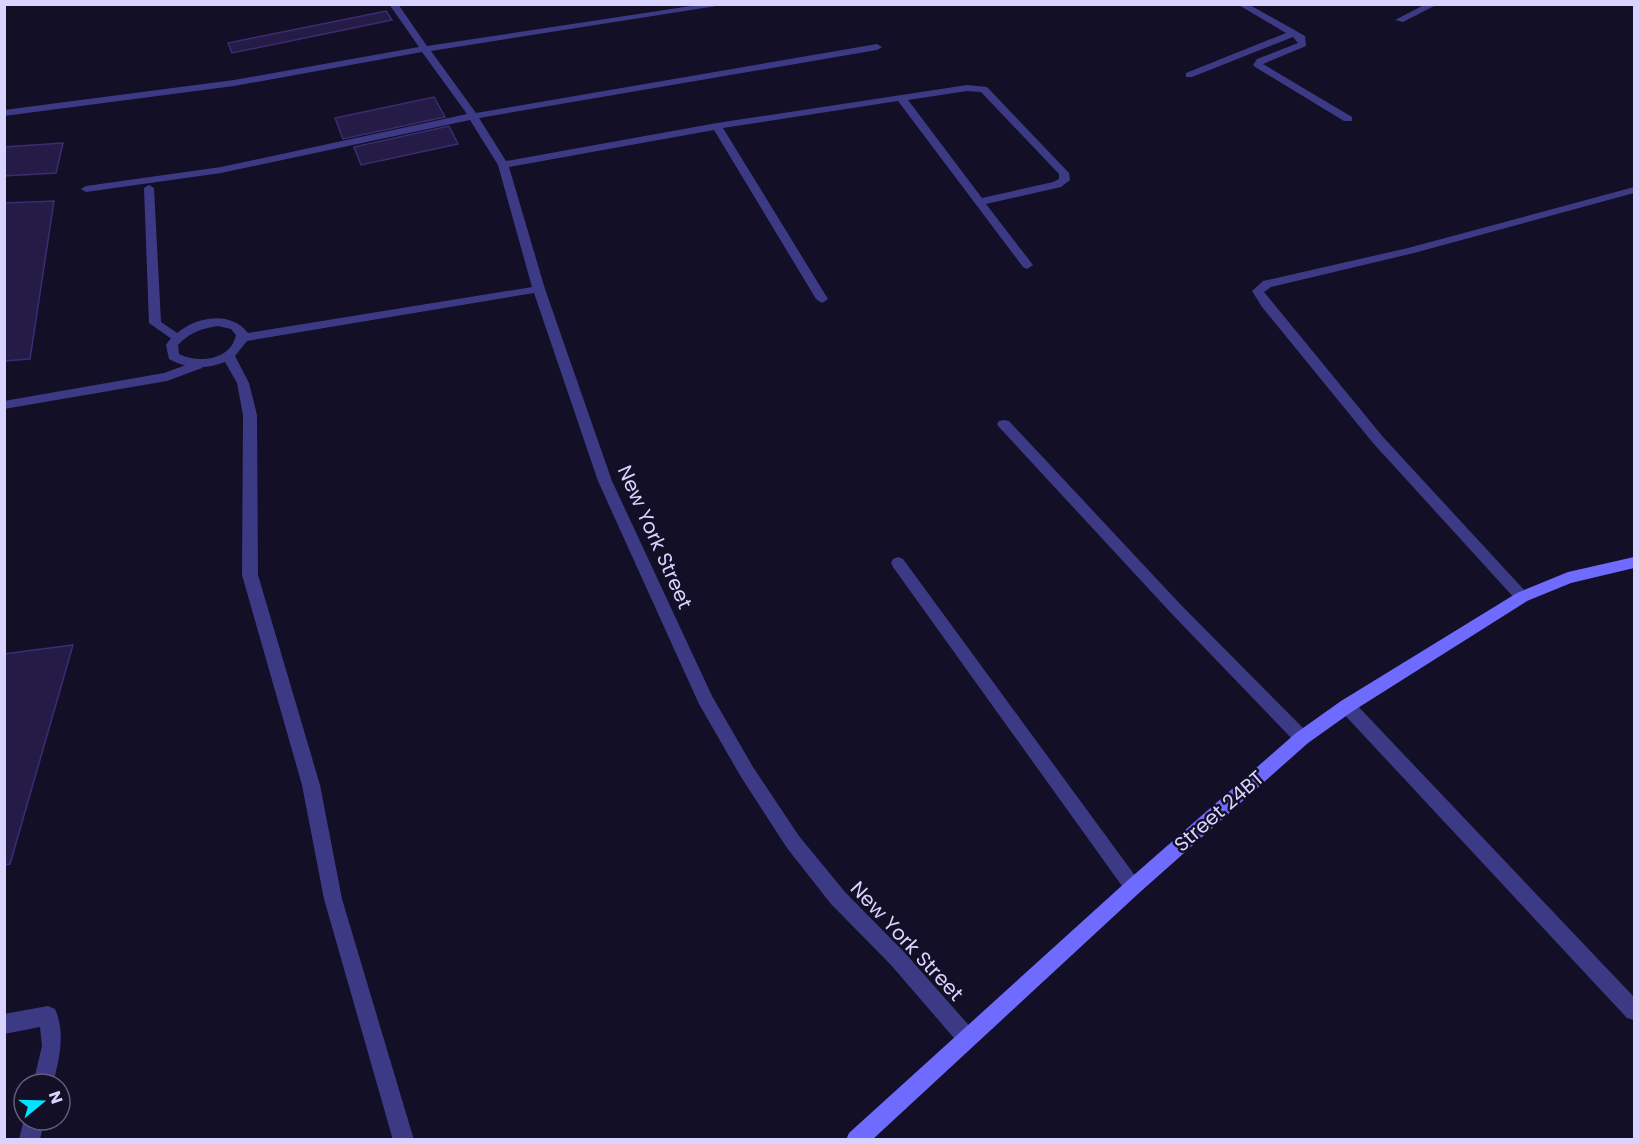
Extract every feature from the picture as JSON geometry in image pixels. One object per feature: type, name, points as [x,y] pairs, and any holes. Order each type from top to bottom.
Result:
[{"type":"street","name":"New York Street","points":[[393,4],[473,116],[503,165],[539,289],[605,481],[705,699],[736,754],[793,842],[838,898],[898,959],[967,1038]]},
{"type":"street","points":[[4,113],[223,85],[423,49],[725,4]]},
{"type":"street","points":[[1241,4],[1302,38],[1303,44],[1260,61],[1258,65],[1348,119]]},
{"type":"street","points":[[1401,20],[1434,4]]},
{"type":"street","points":[[1189,75],[1294,33]]},
{"type":"street","points":[[86,189],[220,170],[473,116],[877,47]]},
{"type":"street","points":[[503,165],[717,126],[967,88],[984,89],[1064,173],[1065,180],[1058,185],[978,202]]},
{"type":"street","points":[[901,98],[1027,265]]},
{"type":"street","points":[[717,126],[822,299]]},
{"type":"street","points":[[149,188],[155,323],[176,338]]},
{"type":"street","points":[[1522,597],[1378,440],[1266,304],[1258,291],[1267,284],[1410,251],[1635,190]]},
{"type":"street","points":[[243,338],[539,289]]},
{"type":"street","points":[[4,405],[167,377],[228,356],[236,350],[243,338],[242,331],[237,326],[218,322],[195,326],[176,338],[172,345],[173,357],[179,361],[197,365]]},
{"type":"street","points":[[228,356],[243,383],[250,415],[250,575],[311,785],[333,899],[404,1140]]},
{"type":"street","points":[[1004,424],[1176,609],[1302,738]]},
{"type":"street","points":[[898,562],[1133,887]]},
{"type":"street","name":"Street 24BT","points":[[856,1140],[1133,887],[1302,738],[1347,706],[1522,597],[1568,578],[1635,563]]},
{"type":"street","points":[[1347,706],[1635,1011]]},
{"type":"street","points":[[4,1024],[48,1016],[52,1046],[46,1072]]},
{"type":"building","points":[[386,11],[392,20],[232,53],[228,43]]},
{"type":"building","points":[[434,97],[445,117],[343,139],[335,118]]},
{"type":"building","points":[[449,126],[458,144],[361,165],[354,147]]},
{"type":"building","points":[[63,143],[56,173],[4,176],[4,147]]},
{"type":"building","points":[[54,201],[30,359],[4,361],[4,203]]},
{"type":"building","points":[[73,645],[10,864],[4,865],[4,654]]}]
